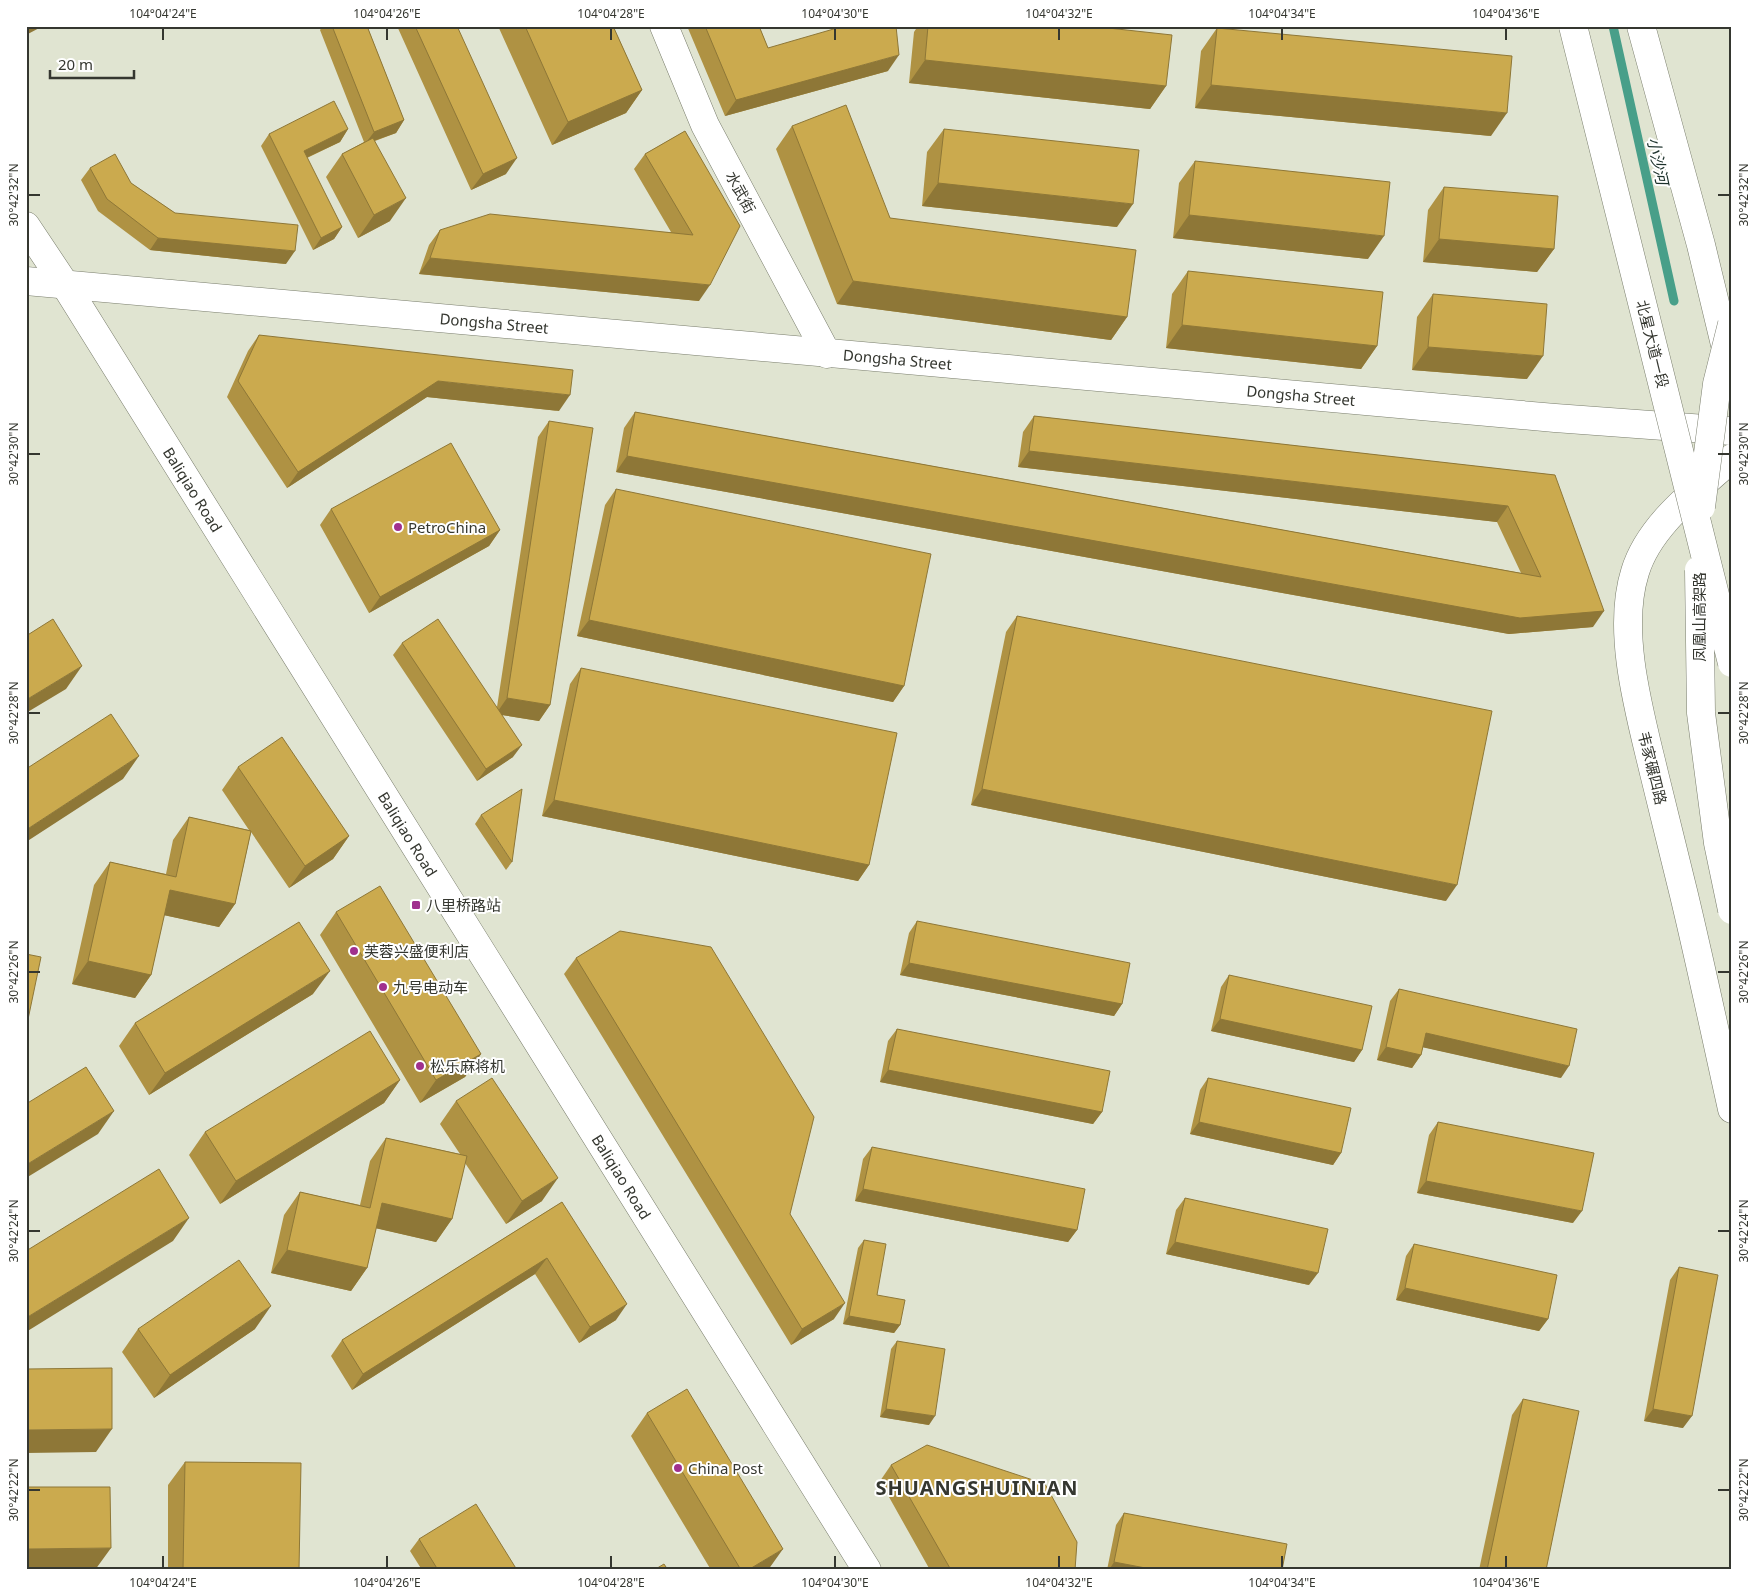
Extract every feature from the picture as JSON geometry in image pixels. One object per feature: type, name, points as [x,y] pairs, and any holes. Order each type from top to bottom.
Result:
[{"type":"main road","name":"水武街","points":[[664,26],[705,125],[827,354]]},
{"type":"main road","name":"北星大道一段","points":[[1573,26],[1732,663]]},
{"type":"main road","points":[[1641,26],[1701,245],[1732,370]]},
{"type":"main road","name":"Baliqiao Road","points":[[26,226],[64,283],[867,1570]]},
{"type":"main road","name":"Dongsha Street","points":[[26,281],[827,354],[1555,418],[1732,431]]},
{"type":"main road","name":"凤凰山高架路","points":[[1732,324],[1717,384],[1701,491],[1698,606],[1701,713],[1718,843],[1732,910]]},
{"type":"main road","name":"韦家碾四路","points":[[1732,458],[1674,512],[1650,540],[1635,571],[1629,603],[1630,662],[1639,712],[1690,921],[1732,1109]]},
{"type":"building","points":[[332,26],[367,26],[404,120],[374,132]]},
{"type":"building","points":[[415,26],[457,26],[517,158],[483,174]]},
{"type":"building","points":[[525,26],[613,26],[642,90],[568,122]]},
{"type":"building","points":[[705,26],[759,26],[768,48],[844,26],[896,26],[899,55],[736,100]]},
{"type":"building","points":[[928,26],[1090,26],[1172,35],[1166,86],[925,60]]},
{"type":"building","points":[[1217,28],[1512,56],[1507,113],[1211,85]]},
{"type":"building","points":[[334,101],[348,129],[304,151],[342,227],[321,238],[269,134]]},
{"type":"building","points":[[846,105],[890,218],[1136,250],[1127,317],[853,281],[792,126]]},
{"type":"building","points":[[944,129],[1139,150],[1133,204],[938,183]]},
{"type":"building","points":[[685,131],[740,226],[710,285],[430,258],[440,230],[490,214],[693,235],[645,154]]},
{"type":"building","points":[[373,138],[406,198],[374,215],[342,154]]},
{"type":"building","points":[[115,154],[131,183],[175,213],[298,225],[295,251],[158,238],[107,199],[90,168]]},
{"type":"building","points":[[1195,161],[1390,182],[1384,236],[1189,215]]},
{"type":"building","points":[[1444,187],[1558,196],[1554,249],[1439,239]]},
{"type":"building","points":[[1188,271],[1383,292],[1377,346],[1182,325]]},
{"type":"building","points":[[1433,294],[1547,304],[1543,356],[1428,347]]},
{"type":"building","points":[[259,335],[573,370],[570,395],[438,381],[298,472],[238,381]]},
{"type":"building","points":[[635,412],[1541,577],[1508,506],[1029,451],[1034,416],[1555,475],[1604,611],[1520,618],[627,456]]},
{"type":"building","points":[[549,421],[593,428],[550,705],[507,698]]},
{"type":"building","points":[[451,443],[500,530],[380,597],[331,509]]},
{"type":"building","points":[[616,489],[931,554],[904,686],[589,620]]},
{"type":"building","points":[[1017,616],[1492,711],[1457,885],[982,789]]},
{"type":"building","points":[[53,619],[82,666],[26,700],[26,636]]},
{"type":"building","points":[[438,619],[522,745],[486,769],[402,643]]},
{"type":"building","points":[[581,668],[897,733],[869,865],[554,800]]},
{"type":"building","points":[[111,714],[139,756],[26,830],[26,769]]},
{"type":"building","points":[[282,737],[349,836],[305,866],[238,767]]},
{"type":"building","points":[[522,789],[512,862],[481,815]]},
{"type":"building","points":[[189,817],[251,831],[235,904],[170,890],[151,975],[88,961],[110,862],[176,877]]},
{"type":"building","points":[[380,886],[481,1054],[436,1080],[336,912]]},
{"type":"building","points":[[917,921],[1130,963],[1122,1004],[909,963]]},
{"type":"building","points":[[299,922],[330,971],[165,1073],[135,1023]]},
{"type":"building","points":[[620,931],[711,947],[814,1117],[790,1214],[845,1303],[802,1329],[576,958]]},
{"type":"building","points":[[26,954],[41,957],[26,1029]]},
{"type":"building","points":[[1229,975],[1372,1006],[1362,1050],[1220,1019]]},
{"type":"building","points":[[1399,989],[1577,1029],[1569,1066],[1426,1033],[1421,1055],[1386,1047]]},
{"type":"building","points":[[897,1029],[1110,1071],[1102,1112],[888,1070]]},
{"type":"building","points":[[370,1031],[400,1080],[236,1181],[205,1132]]},
{"type":"building","points":[[86,1067],[114,1111],[26,1165],[26,1104]]},
{"type":"building","points":[[492,1078],[558,1178],[522,1201],[456,1101]]},
{"type":"building","points":[[1208,1078],[1351,1108],[1341,1153],[1199,1122]]},
{"type":"building","points":[[1438,1122],[1594,1153],[1582,1211],[1426,1181]]},
{"type":"building","points":[[386,1138],[467,1156],[452,1219],[382,1203],[367,1268],[287,1250],[300,1192],[370,1208]]},
{"type":"building","points":[[872,1147],[1085,1189],[1077,1230],[863,1189]]},
{"type":"building","points":[[159,1169],[189,1218],[26,1318],[26,1251]]},
{"type":"building","points":[[1185,1198],[1328,1229],[1318,1273],[1175,1242]]},
{"type":"building","points":[[562,1202],[627,1304],[590,1327],[547,1258],[363,1374],[342,1340]]},
{"type":"building","points":[[864,1240],[886,1244],[877,1295],[905,1300],[900,1325],[849,1316]]},
{"type":"building","points":[[1414,1244],[1557,1275],[1548,1319],[1405,1288]]},
{"type":"building","points":[[239,1260],[271,1306],[170,1375],[138,1329]]},
{"type":"building","points":[[1679,1267],[1718,1275],[1692,1416],[1653,1409]]},
{"type":"building","points":[[897,1341],[945,1349],[935,1416],[886,1409]]},
{"type":"building","points":[[112,1368],[112,1429],[26,1430],[26,1369]]},
{"type":"building","points":[[687,1389],[783,1549],[748,1570],[741,1570],[647,1413]]},
{"type":"building","points":[[1523,1399],[1579,1411],[1546,1570],[1487,1570]]},
{"type":"building","points":[[927,1445],[1045,1484],[1077,1542],[1075,1570],[951,1570],[891,1465]]},
{"type":"building","points":[[185,1462],[301,1463],[299,1570],[183,1570]]},
{"type":"building","points":[[26,1487],[110,1487],[111,1548],[26,1549]]},
{"type":"building","points":[[476,1504],[517,1570],[438,1570],[419,1539]]},
{"type":"building","points":[[1124,1513],[1287,1544],[1282,1570],[1156,1570],[1114,1562]]},
{"type":"building","points":[[664,1564],[668,1570],[654,1570]]},
{"type":"waterway","name":"小沙河","points":[[1613,26],[1674,301]]},
{"type":"place","name":"PetroChina","points":[[398,527]]},
{"type":"place","name":"八里桥路站","points":[[416,905]]},
{"type":"place","name":"芙蓉兴盛便利店","points":[[354,951]]},
{"type":"place","name":"九号电动车","points":[[383,987]]},
{"type":"place","name":"松乐麻将机","points":[[420,1066]]},
{"type":"place","name":"China Post","points":[[678,1468]]},
{"type":"district","name":"SHUANGSHUINIAN","points":[[977,1487]]}]
